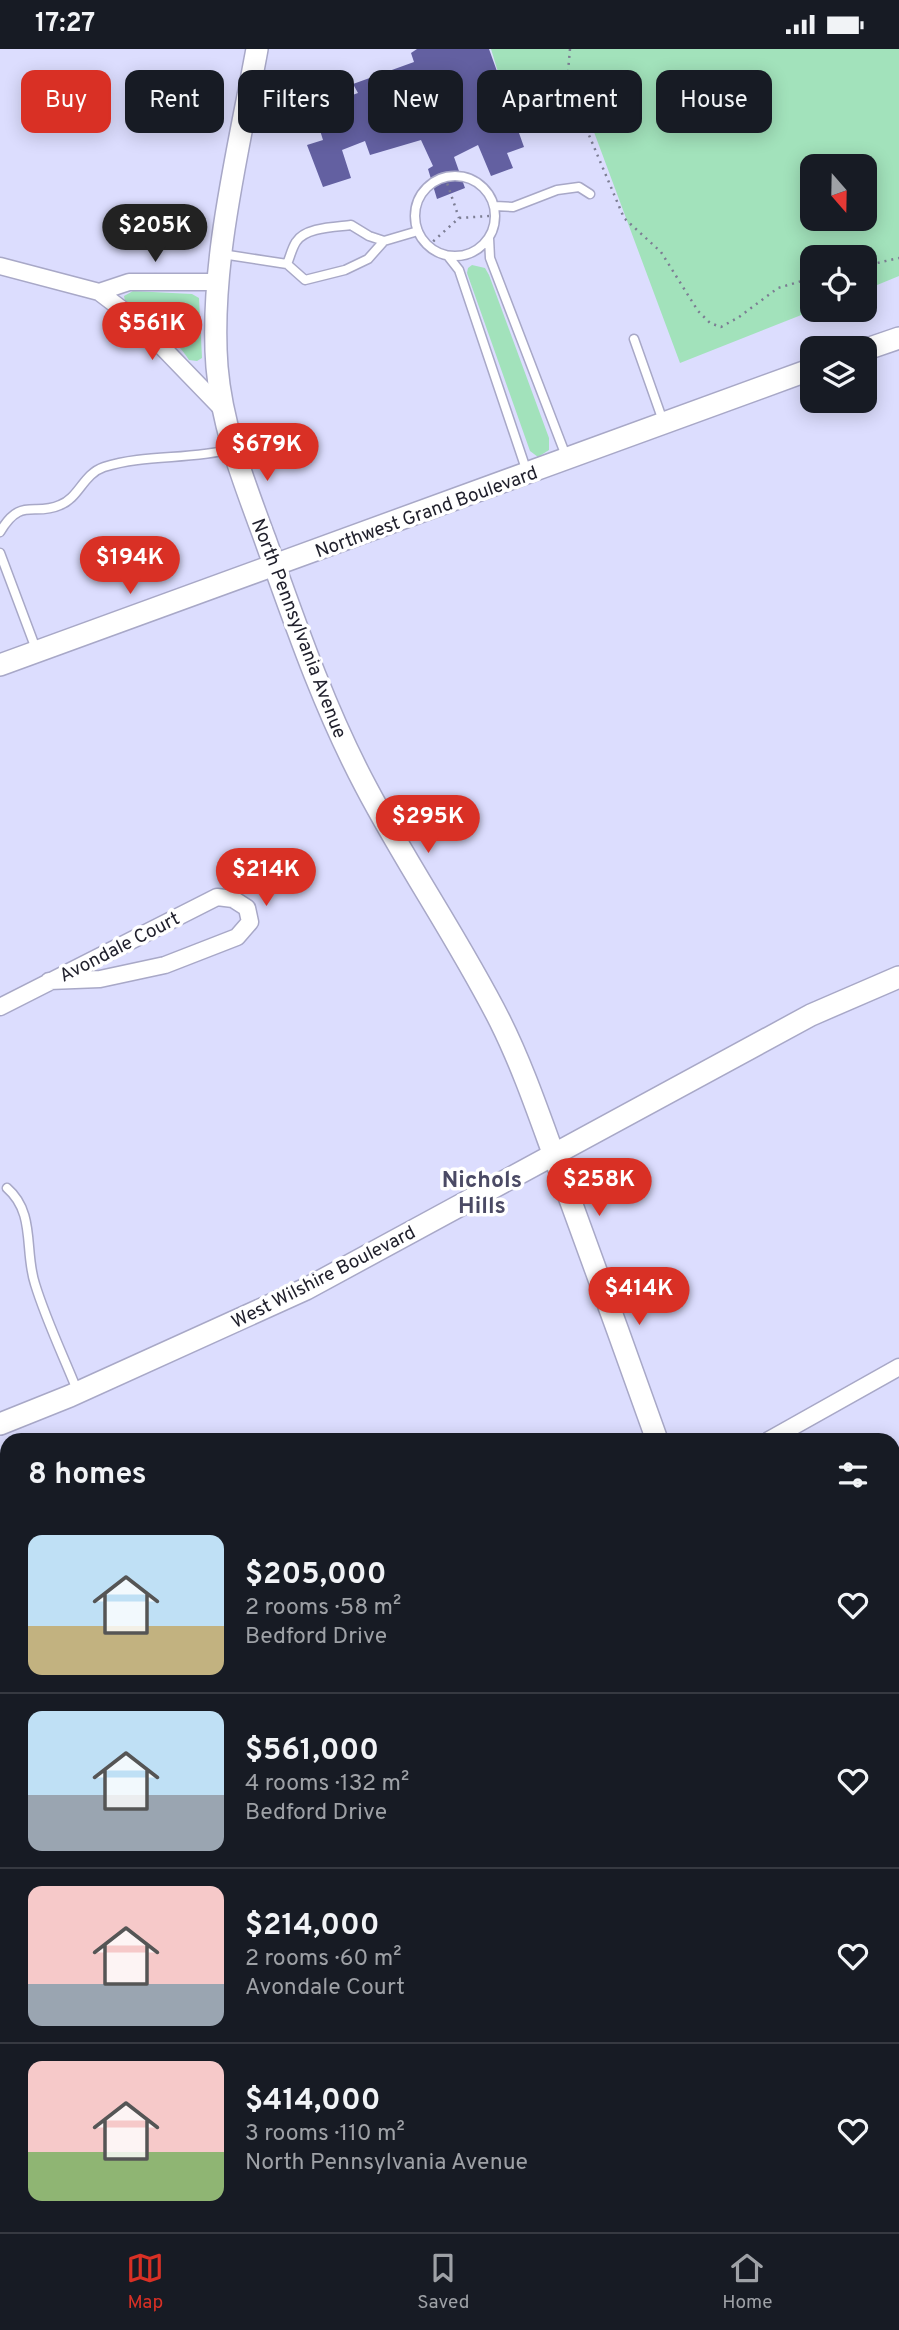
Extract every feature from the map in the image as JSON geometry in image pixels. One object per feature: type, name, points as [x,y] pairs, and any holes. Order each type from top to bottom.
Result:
[{"type":"street","name":"North Pennsylvania Avenue","points":[[257,49],[218,282],[217,367],[232,449],[334,725],[415,875],[452,933],[501,1023],[553,1154],[654,1433]]},
{"type":"street","points":[[0,266],[99,292],[136,320],[223,410]]},
{"type":"street","points":[[99,292],[129,282],[218,282]]},
{"type":"street","points":[[877,346],[899,338]]},
{"type":"street","name":"Northwest Grand Boulevard","points":[[0,665],[800,373]]},
{"type":"street","name":"Avondale Court","points":[[0,1007],[49,981],[217,897],[233,899],[247,908],[250,922],[237,937],[165,965],[100,979],[49,981]]},
{"type":"street","name":"West Wilshire Boulevard","points":[[0,1425],[78,1393],[306,1289],[811,1015],[899,977]]},
{"type":"street","points":[[781,1433],[899,1367]]},
{"type":"lane","points":[[448,256],[472,253],[489,239],[494,228],[495,211],[491,196],[477,182],[464,177],[445,177],[427,187],[415,213],[418,231],[428,246],[448,256],[459,270],[528,474]]},
{"type":"lane","points":[[495,211],[558,190],[579,187],[590,194]]},
{"type":"lane","points":[[287,264],[296,240],[305,234],[327,228],[351,225],[384,241]]},
{"type":"lane","points":[[222,254],[287,264],[305,280],[345,270],[368,259],[384,241],[418,231]]},
{"type":"lane","points":[[489,239],[490,258],[567,459]]},
{"type":"lane","points":[[634,339],[664,424]]},
{"type":"lane","points":[[0,532],[18,512],[62,505],[70,500],[88,477],[104,467],[150,459],[208,455],[232,449]]},
{"type":"lane","points":[[0,554],[37,652]]},
{"type":"lane","points":[[7,1188],[16,1196],[26,1216],[30,1265],[35,1285],[78,1393]]},
{"type":"path","points":[[570,49],[568,83],[624,218],[661,252],[704,317],[710,323],[721,327],[778,288],[800,282]]},
{"type":"path","points":[[445,177],[459,218]]},
{"type":"path","points":[[428,246],[459,218],[495,211]]},
{"type":"path","points":[[877,263],[899,258]]},
{"type":"green space","points":[[491,49],[899,49],[899,276],[877,285],[877,245],[800,245],[800,316],[680,363],[594,133],[642,133],[642,70],[497,70]]},
{"type":"green space","points":[[472,265],[485,268],[489,275],[549,438],[549,450],[538,457],[530,451],[467,273]]},
{"type":"green space","points":[[133,291],[192,294],[199,298],[202,358],[197,361],[189,360],[168,336],[125,301],[124,296]]},
{"type":"building","points":[[417,49],[489,49],[496,70],[477,70],[477,133],[519,133],[524,147],[507,153],[513,168],[491,176],[478,145],[454,157],[465,188],[437,199],[428,169],[433,166],[421,140],[370,155],[365,141],[342,150],[351,178],[323,187],[307,145],[323,140],[321,133],[354,133],[354,94],[358,93],[354,84],[368,79],[368,133],[463,133],[463,70],[392,70],[414,62],[411,53]]},
{"type":"district","name":"Nichols Hills","points":[[482,1192]]}]
